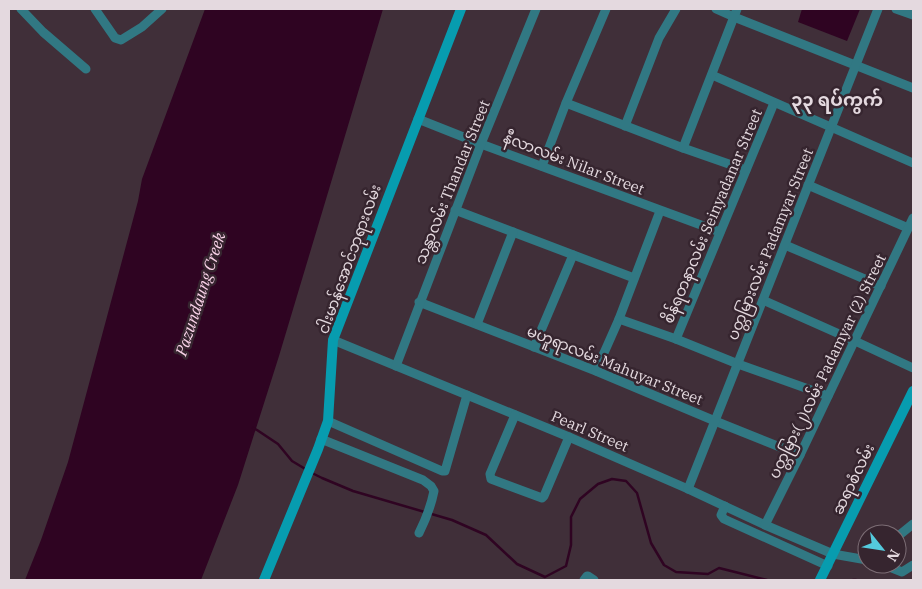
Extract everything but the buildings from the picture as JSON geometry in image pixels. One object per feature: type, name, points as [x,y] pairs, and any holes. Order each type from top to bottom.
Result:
[{"type":"main road","name":"ငါးမာန်အောင်ဘုရားလမ်း","points":[[264,580],[328,421],[334,340],[461,9]]},
{"type":"main road","name":"ဆရာစံလမ်း","points":[[820,580],[913,391]]},
{"type":"street","points":[[21,9],[43,32],[86,69]]},
{"type":"street","points":[[95,9],[115,38],[121,40],[142,27],[162,9]]},
{"type":"street","name":"သန္တာလမ်း Thandar Street","points":[[396,366],[455,210],[536,9]]},
{"type":"street","points":[[542,166],[566,103],[606,9]]},
{"type":"street","points":[[625,126],[659,38],[676,9]]},
{"type":"street","points":[[716,9],[736,13],[856,66],[913,88]]},
{"type":"street","name":"ပတ္တမြားလမ်း Padamyar Street","points":[[688,489],[878,9]]},
{"type":"street","points":[[896,9],[913,15]]},
{"type":"street","points":[[683,148],[736,13]]},
{"type":"street","points":[[712,75],[913,163]]},
{"type":"street","points":[[566,103],[746,170]]},
{"type":"street","name":"စိန်ရတနာလမ်း Seinyadanar Street","points":[[676,339],[774,103]]},
{"type":"street","name":"နီလာလမ်း Nilar Street","points":[[418,119],[720,232]]},
{"type":"street","points":[[808,185],[908,228]]},
{"type":"street","points":[[455,210],[634,278]]},
{"type":"street","points":[[596,371],[619,319],[660,211]]},
{"type":"street","name":"ပတ္တမြား(၂)လမ်း Padamyar (2) Street","points":[[765,525],[913,218]]},
{"type":"street","points":[[477,324],[513,232]]},
{"type":"street","points":[[785,245],[881,286]]},
{"type":"street","points":[[534,347],[573,255]]},
{"type":"street","points":[[763,300],[913,368]]},
{"type":"street","name":"မဟူရာလမ်း Mahuyar Street","points":[[420,302],[596,371],[800,455]]},
{"type":"street","points":[[619,319],[828,396]]},
{"type":"street","name":"Pearl Street","points":[[334,340],[570,437],[833,554],[857,558]]},
{"type":"street","points":[[328,421],[445,471],[467,395]]},
{"type":"street","points":[[516,415],[490,474],[492,479],[499,482],[542,498],[570,437]]},
{"type":"street","points":[[321,439],[423,480],[432,486],[434,491],[430,509],[419,533]]},
{"type":"street","points":[[725,506],[721,515],[724,519],[828,566]]},
{"type":"street","points":[[905,576],[913,565]]},
{"type":"street","points":[[584,580],[586,576],[594,580]]},
{"type":"water","name":"Pazundaung Creek","points":[[205,9],[383,9],[279,356],[238,485],[201,580],[25,580],[68,462],[138,201],[142,179]]},
{"type":"water","points":[[802,9],[860,9],[847,41],[798,22]]},
{"type":"waterway","points":[[253,428],[278,444],[292,461],[307,470]]},
{"type":"waterway","points":[[312,473],[353,491],[452,520],[486,535],[517,564],[545,577],[566,566],[571,545],[571,517],[580,499],[598,484],[612,479],[626,481],[637,493],[651,543],[664,565],[676,572],[708,574],[719,568],[767,580]]},
{"type":"district","name":"၃၃ ရပ်ကွက်","points":[[837,99]]}]
